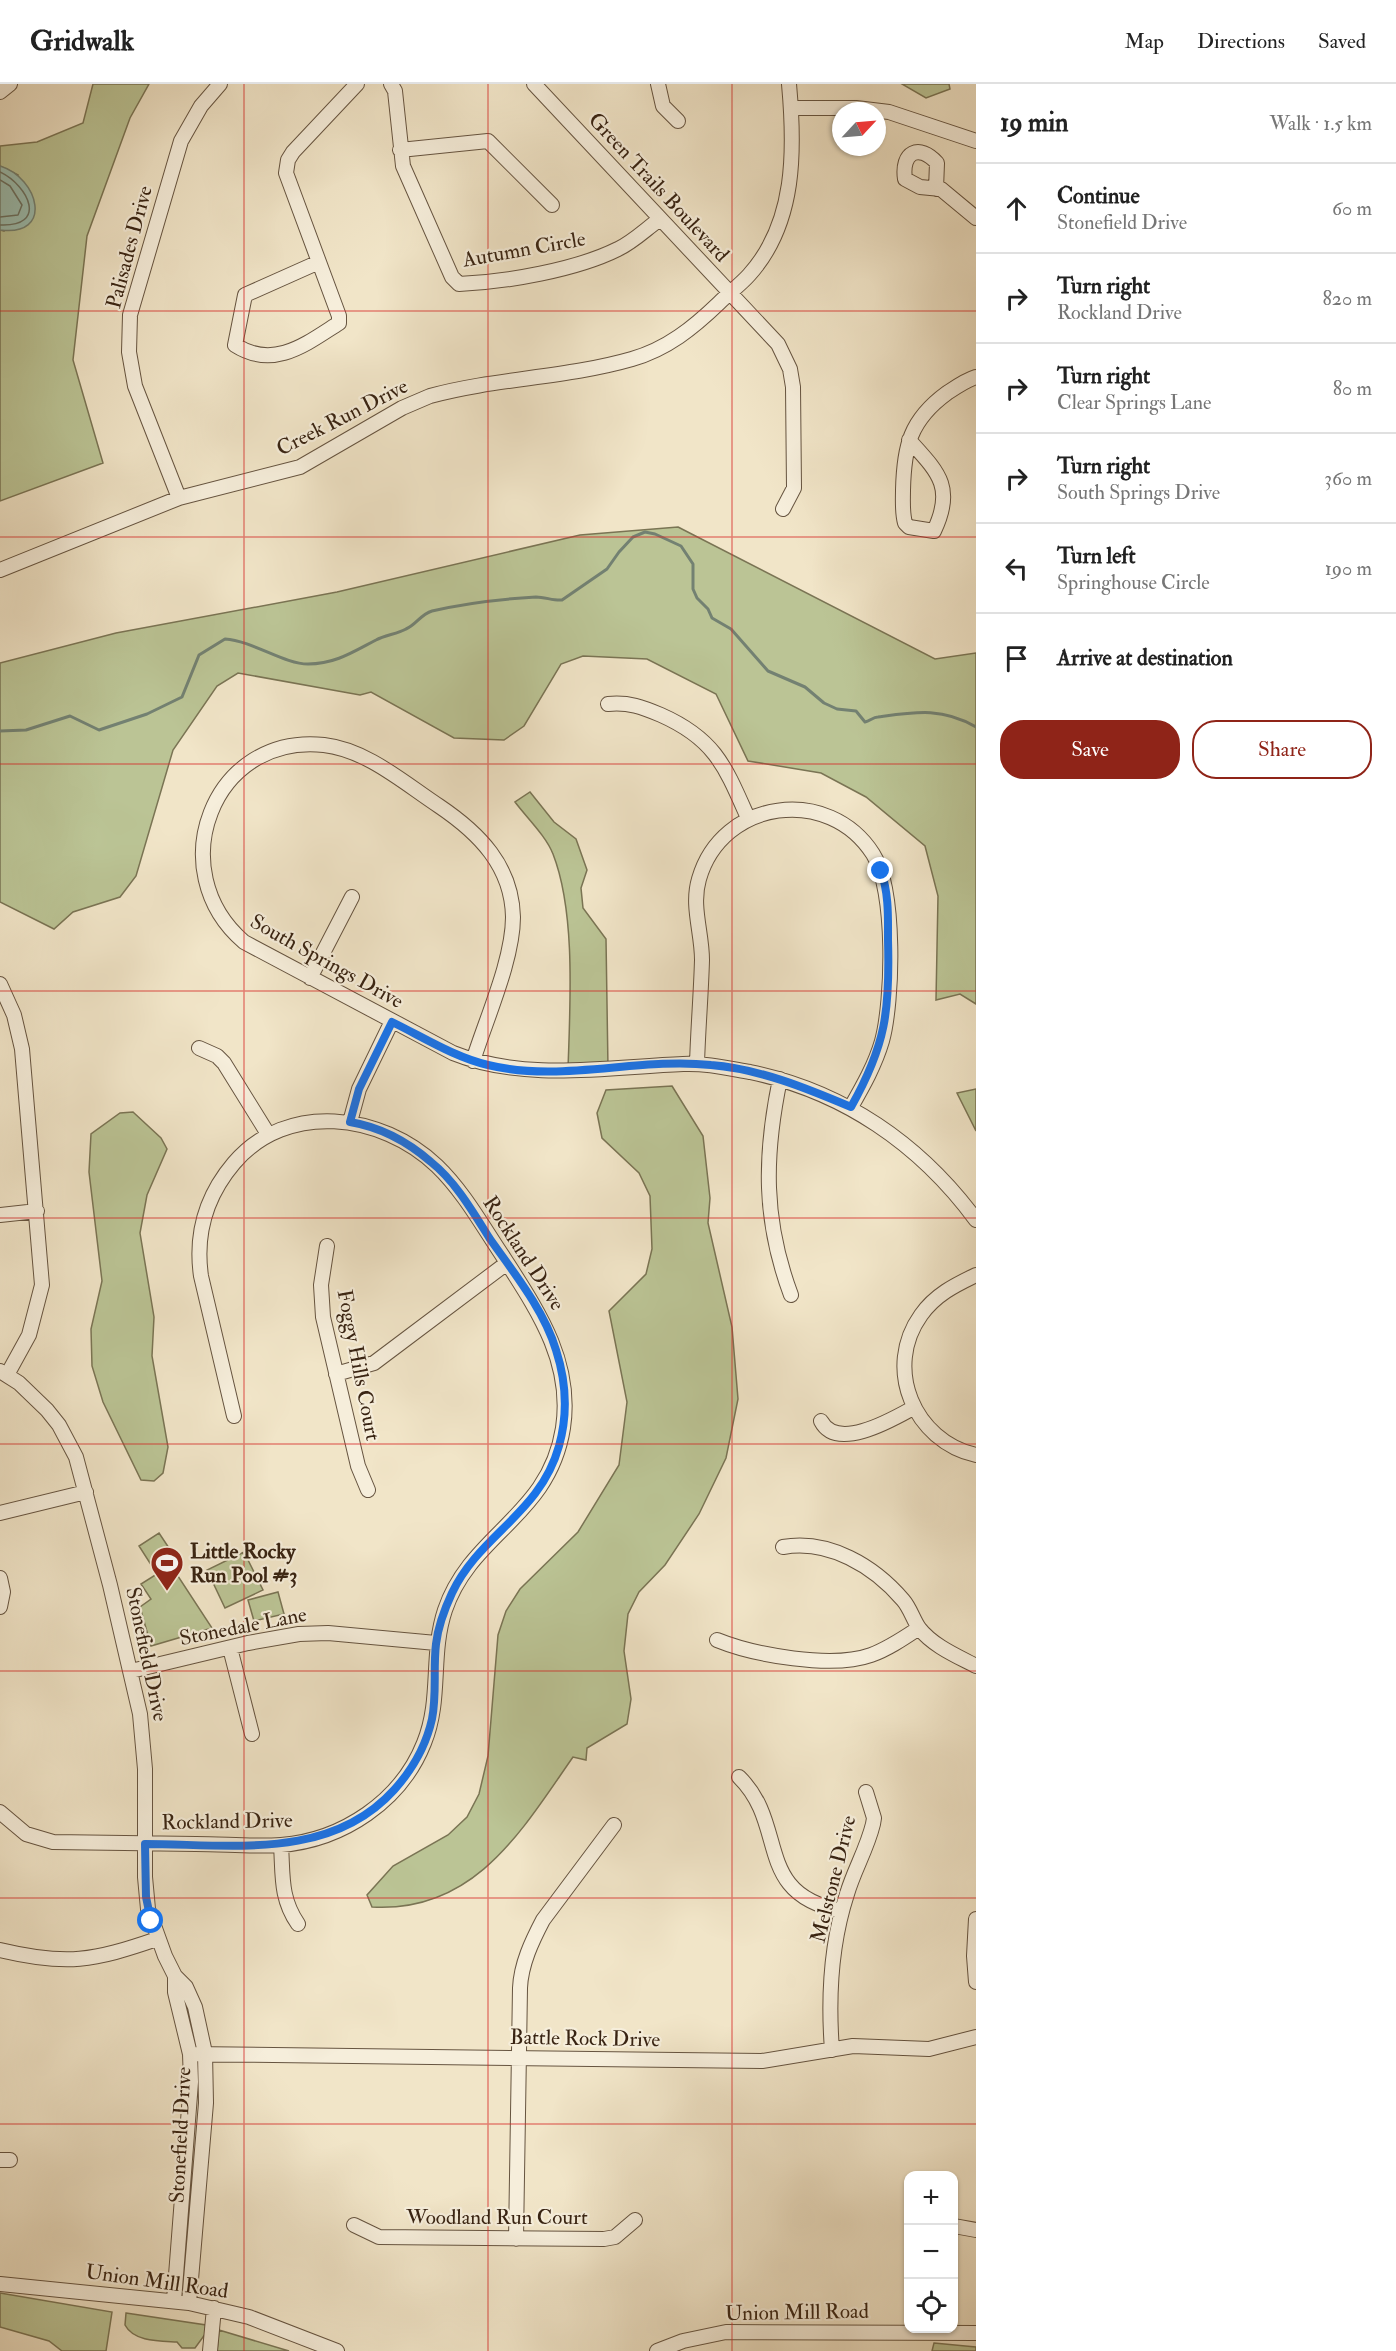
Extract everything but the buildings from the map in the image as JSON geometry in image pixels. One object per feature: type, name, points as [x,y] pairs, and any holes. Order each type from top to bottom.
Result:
[{"type":"street","points":[[0,92],[10,84]]},
{"type":"street","name":"Palisades Drive","points":[[179,498],[135,386],[129,352],[130,315],[181,141],[201,106],[220,84]]},
{"type":"street","points":[[319,262],[245,295],[234,345],[268,356],[280,356],[339,323],[319,262],[286,174],[288,160],[357,84]]},
{"type":"street","name":"Autumn Circle","points":[[391,84],[395,91],[403,166],[452,278],[459,284],[565,268],[596,259],[621,248],[660,219]]},
{"type":"street","name":"Green Trails Boulevard","points":[[534,84],[778,345],[790,369],[794,488],[783,509]]},
{"type":"street","points":[[658,84],[663,106],[678,121]]},
{"type":"street","name":"Creek Run Drive","points":[[0,570],[179,498],[300,467],[402,408],[430,396],[613,363],[648,354],[687,332],[749,275],[762,258],[782,217],[790,175],[789,84]]},
{"type":"street","points":[[791,108],[856,108],[889,112],[976,141]]},
{"type":"street","name":"Autumn Circle","points":[[400,150],[488,141],[552,205]]},
{"type":"street","points":[[936,189],[954,198],[976,218]]},
{"type":"street","points":[[909,440],[944,484],[944,495],[934,531],[909,527],[905,523],[904,455],[909,440],[925,411],[952,390],[976,377]]},
{"type":"street","points":[[608,704],[636,704],[681,724],[698,735],[717,756],[748,818]]},
{"type":"street","name":"South Springs Drive","points":[[473,1061],[512,936],[511,900],[500,866],[486,844],[468,826],[385,771],[350,751],[315,745],[293,746],[272,752],[235,775],[211,810],[204,830],[202,852],[208,892],[229,927],[244,942],[392,1022],[473,1061],[502,1068],[542,1070],[697,1064],[780,1079],[851,1107],[919,1156],[958,1197],[976,1220]]},
{"type":"street","points":[[697,1064],[702,958],[696,913],[699,879],[717,844],[748,818],[787,809],[827,816],[842,823],[860,837],[874,856],[881,871],[887,903],[889,1003],[882,1041],[874,1063],[851,1107]]},
{"type":"street","points":[[310,978],[352,897]]},
{"type":"street","points":[[0,984],[14,1016],[22,1049],[42,1269],[39,1300],[29,1335],[4,1373]]},
{"type":"street","points":[[350,1122],[359,1089],[392,1022]]},
{"type":"street","points":[[198,1048],[217,1056],[224,1063],[268,1134]]},
{"type":"street","points":[[780,1079],[768,1140],[768,1194],[774,1237],[791,1295]]},
{"type":"street","name":"Rockland Drive","points":[[0,1812],[21,1831],[39,1839],[145,1844],[281,1845],[309,1840],[344,1828],[375,1809],[400,1783],[418,1756],[430,1726],[435,1700],[436,1643],[445,1611],[459,1580],[473,1560],[519,1516],[537,1493],[553,1462],[563,1429],[564,1388],[556,1348],[543,1320],[507,1263],[456,1188],[433,1163],[396,1137],[350,1122],[303,1123],[268,1134],[243,1153],[222,1178],[208,1205],[200,1235],[201,1276],[234,1416]]},
{"type":"street","points":[[0,1215],[36,1211]]},
{"type":"street","name":"Foggy Hills Court","points":[[327,1246],[322,1270],[321,1302],[358,1466],[368,1490]]},
{"type":"street","points":[[336,1374],[374,1363],[507,1263]]},
{"type":"street","points":[[976,1275],[939,1296],[922,1314],[912,1330],[904,1366],[906,1388],[914,1408],[936,1436],[957,1449],[976,1455]]},
{"type":"street","name":"Stonefield Drive","points":[[4,1373],[36,1398],[59,1425],[76,1457],[131,1671],[144,1746],[146,1897],[157,1939],[175,1976],[186,1987],[195,2007],[205,2053],[206,2103],[189,2303]]},
{"type":"street","points":[[820,1421],[833,1432],[855,1433],[881,1426],[914,1408]]},
{"type":"street","points":[[0,1514],[86,1492]]},
{"type":"street","points":[[783,1547],[807,1544],[829,1549],[865,1566],[905,1602],[919,1628],[943,1649],[976,1666]]},
{"type":"street","points":[[0,1578],[3,1592],[0,1607]]},
{"type":"street","points":[[717,1640],[740,1649],[829,1662],[870,1655],[919,1628]]},
{"type":"street","name":"Stonedale Lane","points":[[131,1671],[285,1635],[314,1633],[436,1643]]},
{"type":"street","points":[[230,1648],[252,1734]]},
{"type":"street","points":[[739,1777],[757,1799],[784,1879],[792,1889],[812,1903],[842,1911]]},
{"type":"street","name":"Melstone Drive","points":[[832,2050],[830,2002],[842,1911],[874,1818],[866,1792]]},
{"type":"street","points":[[516,2239],[520,1981],[534,1937],[614,1825]]},
{"type":"street","points":[[281,1845],[287,1907],[298,1924]]},
{"type":"street","points":[[976,1920],[974,1956],[976,1982]]},
{"type":"street","points":[[0,1950],[39,1959],[74,1961],[108,1956],[157,1939]]},
{"type":"street","name":"Stonefield Drive","points":[[174,2301],[190,2104],[190,2054],[175,1992],[175,1976]]},
{"type":"street","name":"Battle Rock Drive","points":[[190,2054],[762,2061],[853,2046],[929,2049],[976,2037]]},
{"type":"street","name":"Woodland Run Court","points":[[354,2225],[379,2237],[609,2238],[635,2220]]},
{"type":"street","points":[[958,2227],[976,2230]]},
{"type":"street","name":"Union Mill Road","points":[[0,2284],[189,2303],[249,2317],[337,2351]]},
{"type":"street","points":[[210,2351],[213,2308]]},
{"type":"street","name":"Union Mill Road","points":[[657,2351],[683,2341],[726,2332],[976,2333]]},
{"type":"green space","points":[[93,84],[149,84],[130,118],[87,236],[73,360],[103,463],[0,501],[0,230],[4,231],[18,175],[0,166],[0,146],[37,142],[83,123]]},
{"type":"green space","points":[[902,84],[949,84],[950,89],[926,98]]},
{"type":"green space","points":[[678,527],[935,659],[976,653],[976,1004],[960,994],[936,1000],[938,896],[925,846],[866,797],[821,773],[748,761],[716,694],[647,659],[583,656],[561,664],[524,726],[504,740],[454,738],[371,692],[360,695],[238,673],[217,686],[173,750],[136,876],[120,897],[73,912],[54,929],[0,902],[0,663],[116,633],[337,592],[580,535]]},
{"type":"green space","points":[[530,792],[554,822],[576,839],[587,870],[581,888],[583,908],[606,939],[608,1068],[568,1069],[570,960],[565,904],[550,847],[515,802]]},
{"type":"green space","points":[[672,1086],[703,1136],[710,1198],[708,1223],[732,1327],[738,1399],[726,1458],[699,1514],[665,1565],[639,1592],[628,1614],[624,1651],[631,1699],[627,1724],[587,1748],[586,1760],[573,1757],[514,1838],[492,1862],[467,1881],[440,1896],[408,1905],[372,1907],[367,1895],[393,1866],[448,1835],[467,1817],[479,1794],[488,1756],[498,1635],[506,1611],[520,1589],[578,1532],[619,1465],[627,1402],[609,1311],[646,1274],[652,1249],[650,1196],[639,1173],[602,1138],[597,1113],[606,1090]]},
{"type":"green space","points":[[976,1089],[976,1131],[957,1093]]},
{"type":"green space","points":[[133,1112],[161,1138],[167,1149],[147,1195],[140,1233],[154,1317],[152,1356],[168,1447],[163,1473],[154,1481],[141,1480],[103,1402],[92,1366],[91,1329],[102,1281],[89,1172],[91,1134],[120,1113]]},
{"type":"green space","name":"Little Rocky Run Pool #3","points":[[159,1533],[171,1551],[152,1563],[159,1574],[163,1571],[168,1578],[176,1573],[212,1628],[151,1646],[140,1607],[151,1599],[141,1584],[157,1574],[139,1546]]},
{"type":"green space","points":[[244,1552],[263,1590],[225,1608],[207,1570]]},
{"type":"green space","points":[[278,1592],[284,1614],[254,1621],[248,1600]]},
{"type":"green space","points":[[0,2293],[112,2312],[106,2351],[62,2351],[49,2341],[0,2327]]},
{"type":"green space","points":[[126,2313],[206,2325],[206,2333],[195,2348],[182,2348],[177,2342],[148,2340],[129,2331],[125,2325]]},
{"type":"green space","points":[[219,2330],[289,2351],[217,2351]]},
{"type":"green space","points":[[934,2343],[976,2347],[976,2351],[932,2351]]},
{"type":"water","points":[[0,166],[13,172],[24,182],[35,205],[34,216],[28,225],[17,230],[0,230]]},
{"type":"waterway","points":[[0,731],[26,730],[70,716],[99,730],[147,714],[182,697],[199,655],[225,639],[299,663],[327,662],[380,638],[402,631],[432,611],[510,599],[536,597],[562,600],[607,569],[633,537],[645,532],[681,546],[693,564],[693,589],[697,598],[708,609],[712,618],[731,629],[768,671],[805,687],[824,703],[837,709],[856,711],[865,722],[876,717],[928,713],[952,716],[976,727]]},
{"type":"place","name":"Little Rocky Run Pool #3","points":[[167,1592]]},
{"type":"route","points":[[151,1921],[146,1897],[145,1844],[281,1845],[309,1840],[328,1835],[361,1819],[389,1796],[411,1769],[430,1726],[435,1700],[436,1643],[452,1592],[473,1560],[519,1516],[537,1493],[559,1446],[565,1409],[562,1369],[550,1334],[514,1273],[456,1188],[433,1163],[396,1137],[350,1122],[359,1089],[392,1022],[453,1053],[502,1068],[542,1070],[712,1065],[774,1077],[851,1107],[874,1063],[882,1041],[889,1003],[887,903],[881,871]]}]
